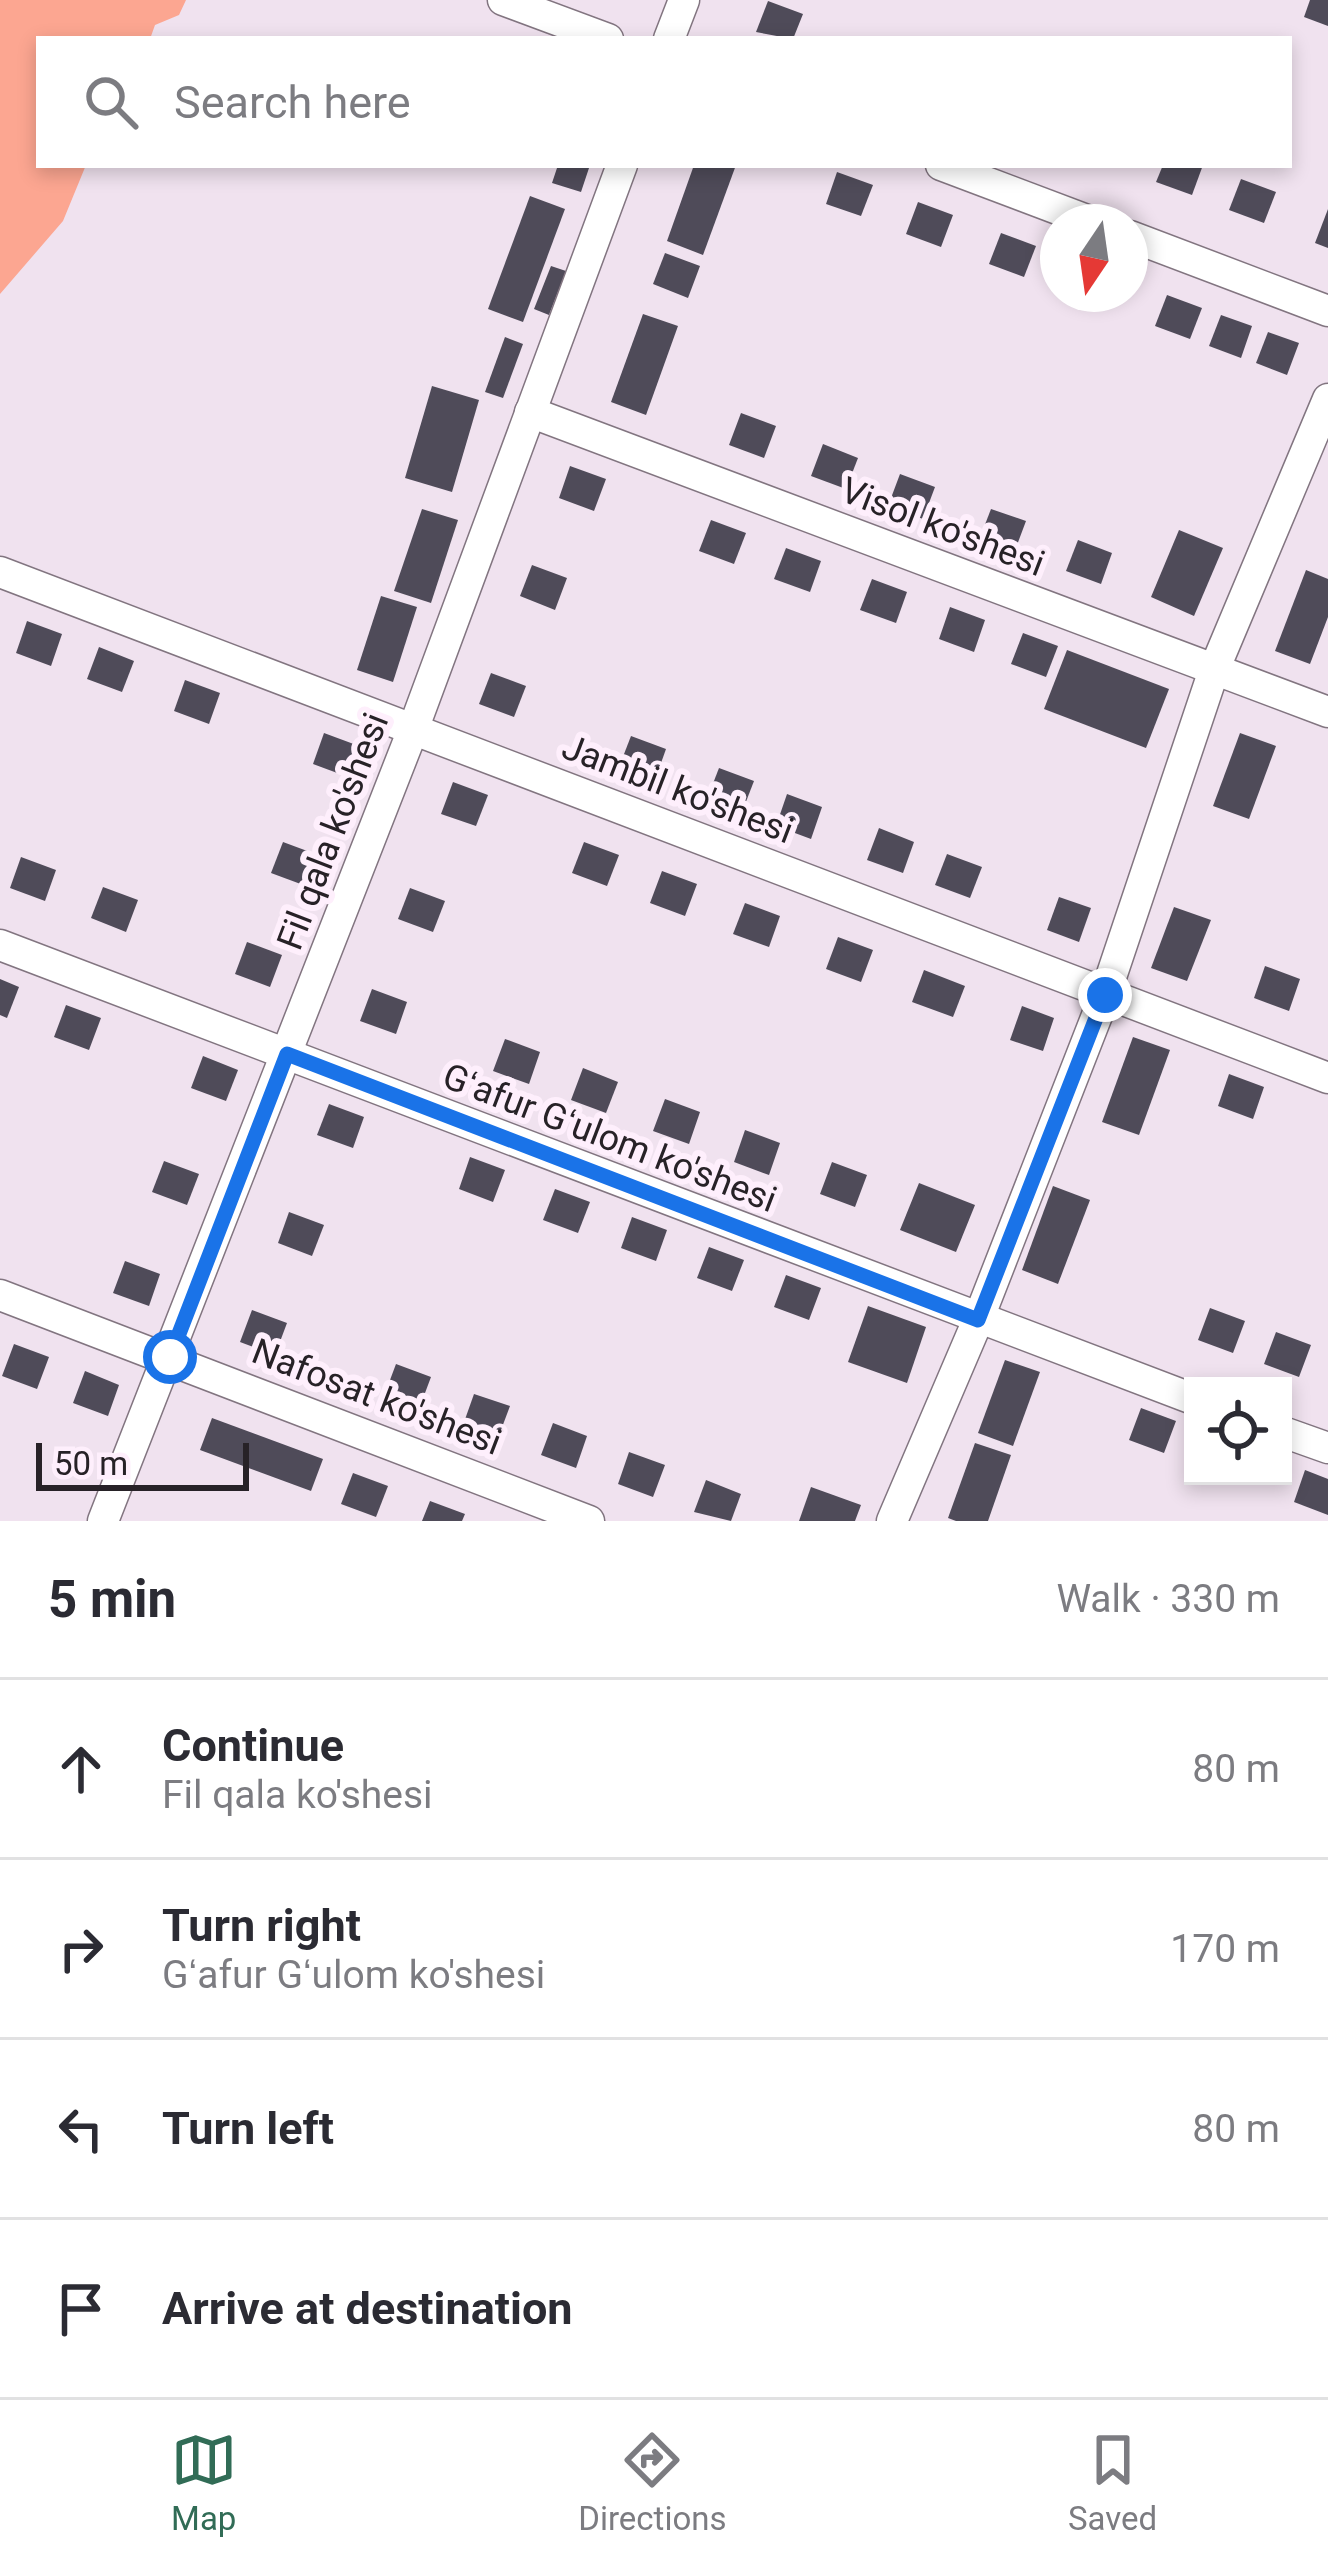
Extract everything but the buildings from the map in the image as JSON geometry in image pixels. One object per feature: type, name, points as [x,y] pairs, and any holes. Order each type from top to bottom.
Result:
[{"type":"street","points":[[503,0],[600,36]]},
{"type":"street","points":[[670,36],[685,0]]},
{"type":"street","name":"Fil qala ko'shesi","points":[[104,1521],[414,727],[621,168]]},
{"type":"street","points":[[949,168],[1044,204]]},
{"type":"street","points":[[1148,243],[1328,311]]},
{"type":"street","points":[[892,1521],[978,1320],[1105,995],[1214,670],[1328,399]]},
{"type":"street","name":"Visol ko'shesi","points":[[530,412],[1328,712]]},
{"type":"street","name":"Jambil ko'shesi","points":[[0,572],[1328,1078]]},
{"type":"street","name":"Gʻafur Gʻulom ko'shesi","points":[[0,945],[1184,1396]]},
{"type":"street","name":"Nafosat ko'shesi","points":[[0,1295],[589,1521]]},
{"type":"street","points":[[1292,1435],[1328,1448]]},
{"type":"shaded area","points":[[0,0],[186,0],[179,15],[155,25],[151,36],[36,36],[36,168],[85,168],[63,221],[0,294]]},
{"type":"route","points":[[170,1357],[287,1054],[978,1320],[1105,995]]}]
